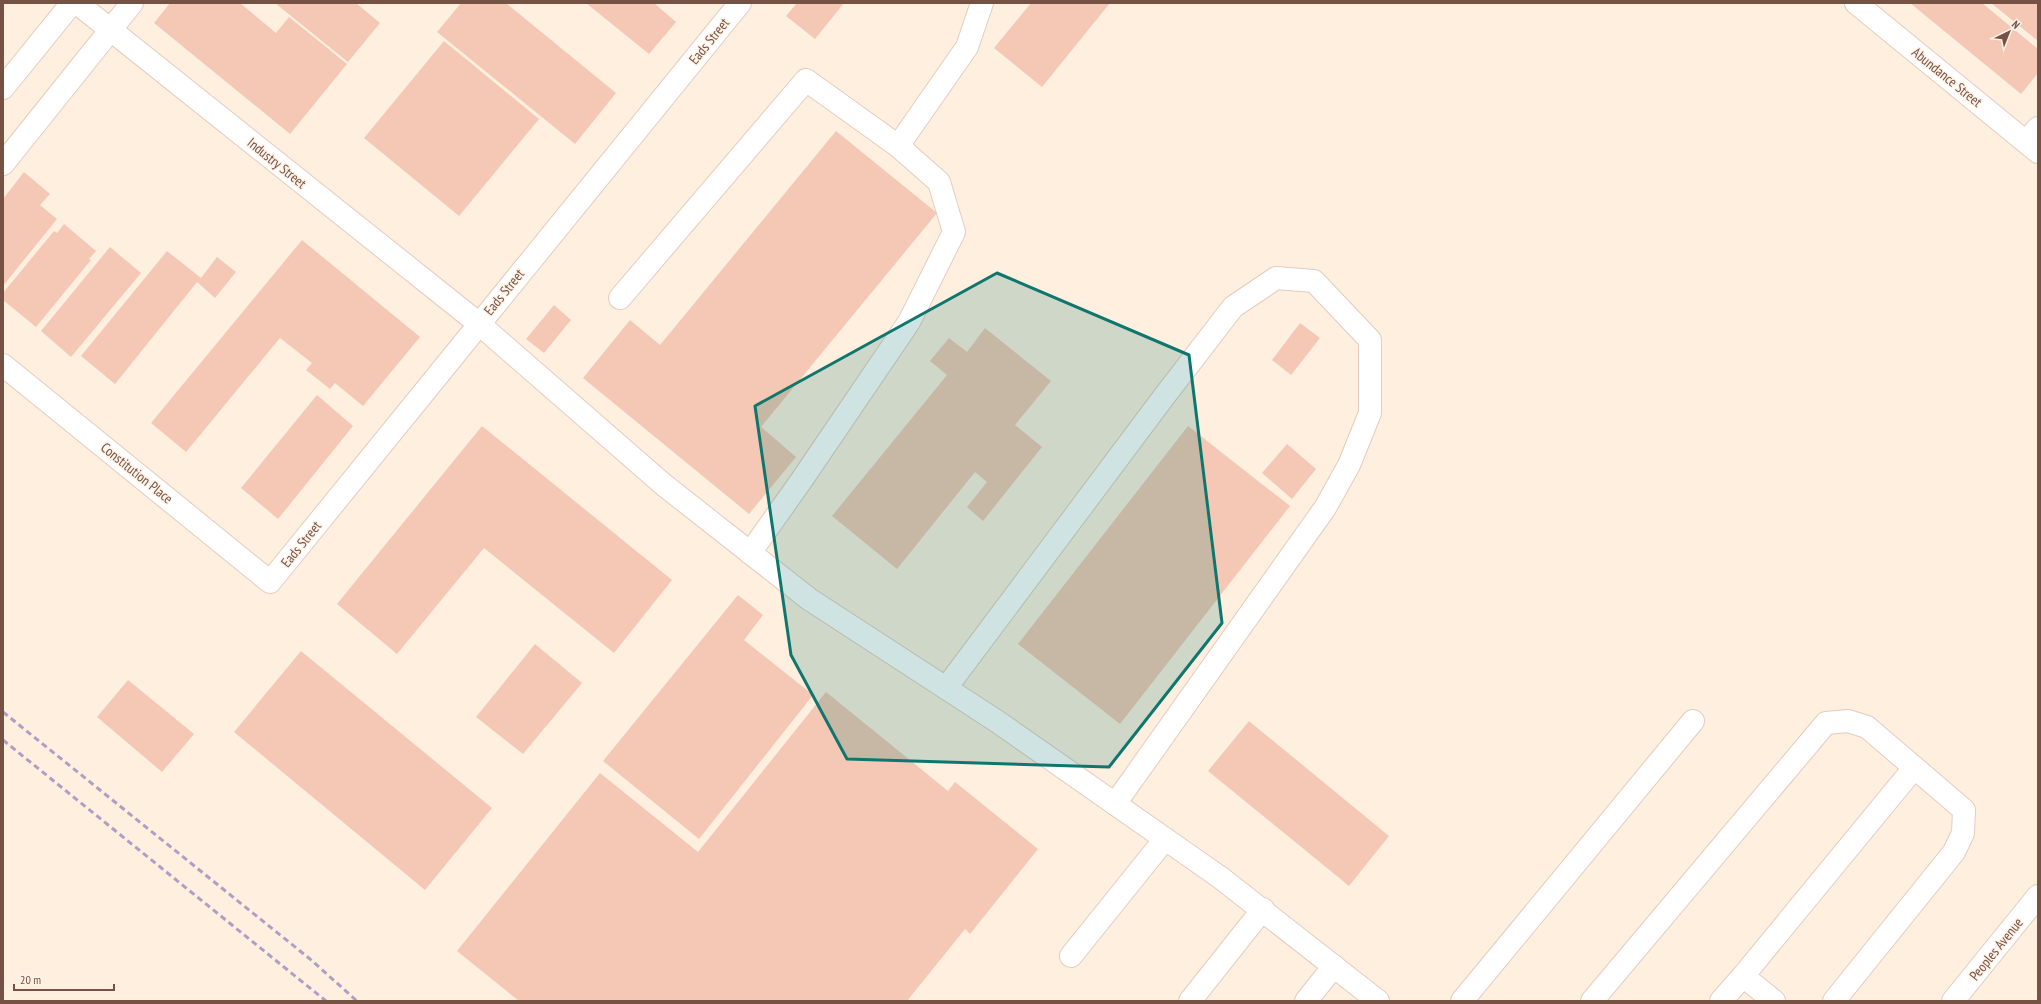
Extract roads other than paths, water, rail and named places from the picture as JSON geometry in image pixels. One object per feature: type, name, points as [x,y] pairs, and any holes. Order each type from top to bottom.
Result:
[{"type":"street","points":[[3,88],[72,3]]},
{"type":"street","name":"Industry Street","points":[[77,3],[478,323],[664,485],[809,599],[946,688],[1165,839],[1263,909],[1378,1001]]},
{"type":"street","points":[[3,164],[132,3]]},
{"type":"street","name":"Eads Street","points":[[270,582],[478,323],[740,3]]},
{"type":"street","points":[[898,146],[968,47],[982,3]]},
{"type":"street","name":"Abundance Street","points":[[1856,3],[2034,140]]},
{"type":"street","points":[[620,298],[806,80],[898,146],[938,182],[954,232],[909,322],[801,481],[750,552]]},
{"type":"street","points":[[946,688],[1163,398],[1233,308],[1276,278],[1314,282],[1370,340],[1370,413],[1349,465],[1325,508],[1115,804]]},
{"type":"street","name":"Constitution Place","points":[[3,365],[270,582]]},
{"type":"street","points":[[1462,1001],[1693,721]]},
{"type":"street","points":[[1592,1001],[1826,723],[1848,721],[1867,727],[1964,810],[1963,833],[1954,852],[1834,1001]]},
{"type":"street","points":[[1721,1001],[1914,768]]},
{"type":"street","points":[[1071,956],[1165,839]]},
{"type":"street","name":"Peoples Avenue","points":[[1953,1001],[2038,896]]},
{"type":"street","points":[[1190,1001],[1263,909]]},
{"type":"street","points":[[1306,1001],[1334,966]]},
{"type":"street","points":[[1742,976],[1774,1001]]},
{"type":"railway","points":[[3,712],[310,959],[357,1001]]},
{"type":"railway","points":[[3,740],[326,1001]]}]
